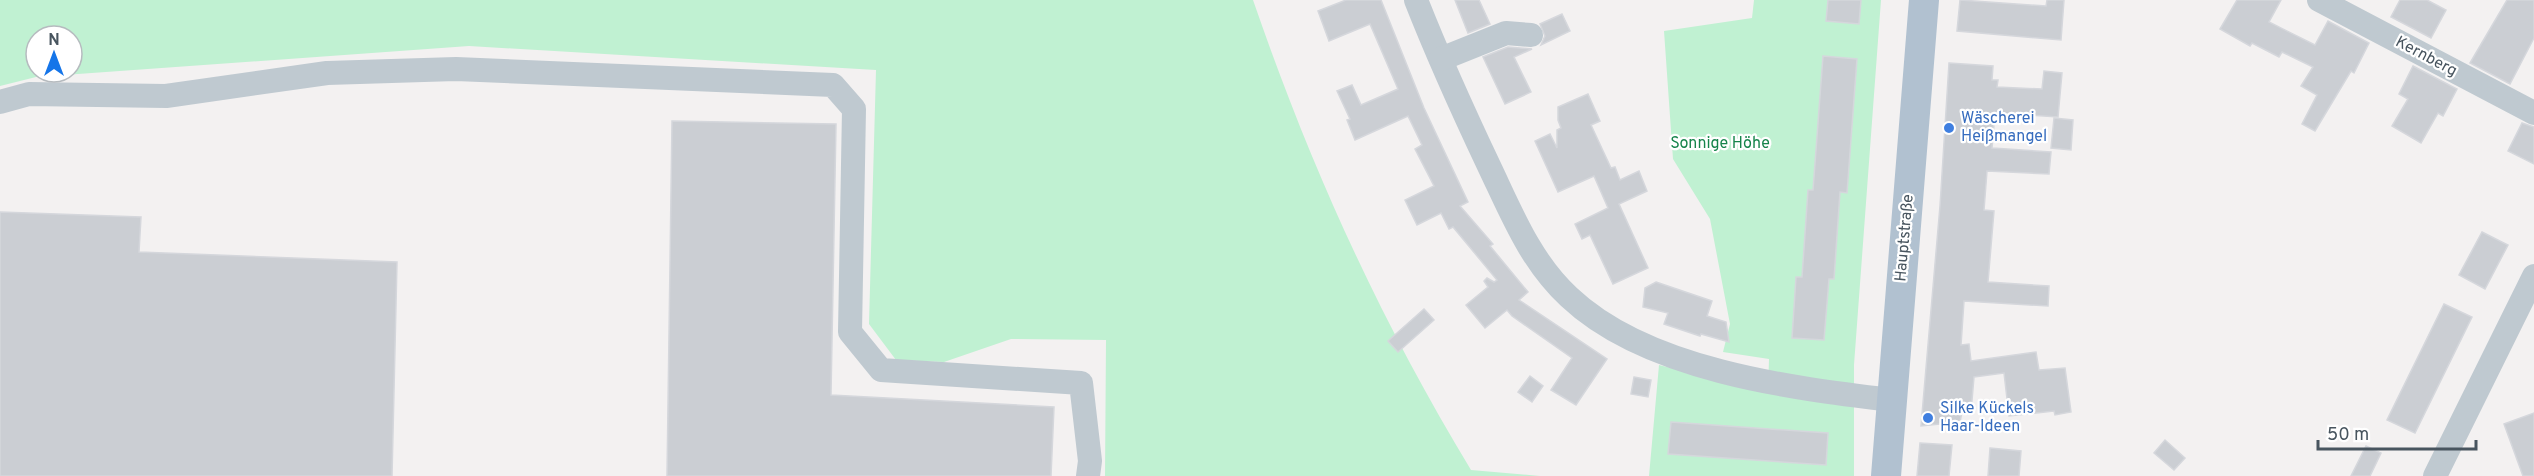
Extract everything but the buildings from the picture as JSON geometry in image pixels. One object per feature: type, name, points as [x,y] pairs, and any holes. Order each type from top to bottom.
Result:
[{"type":"main road","name":"Hauptstraße","points":[[1886,476],[1924,0]]},
{"type":"street","points":[[1416,0],[1464,114],[1530,249],[1549,276],[1569,298],[1627,337],[1660,352],[1722,371],[1892,400]]},
{"type":"street","name":"Kernberg","points":[[2319,0],[2534,113]]},
{"type":"street","points":[[1441,59],[1506,33],[1531,35]]},
{"type":"street","points":[[0,102],[29,94],[166,96],[327,74],[456,69],[832,85],[854,109],[850,332],[881,370],[1081,383],[1090,461],[1088,476]]},
{"type":"street","points":[[2435,476],[2534,276]]},
{"type":"green space","points":[[0,0],[1253,0],[1299,123],[1349,241],[1406,356],[1471,470],[1540,476],[1105,476],[1106,340],[1011,339],[944,362],[896,360],[869,324],[876,70],[469,46],[84,74],[84,24],[24,24],[24,80],[0,86]]},
{"type":"green space","name":"Sonnige Höhe","points":[[1754,0],[1881,0],[1854,365],[1854,476],[1649,476],[1659,365],[1768,392],[1769,359],[1723,352],[1730,324],[1710,219],[1673,159],[1664,31],[1752,18]]},
{"type":"place","name":"Wäscherei Heißmangel","points":[[1949,128]]},
{"type":"place","name":"Silke Kückels Haar-Ideen","points":[[1928,418]]}]
